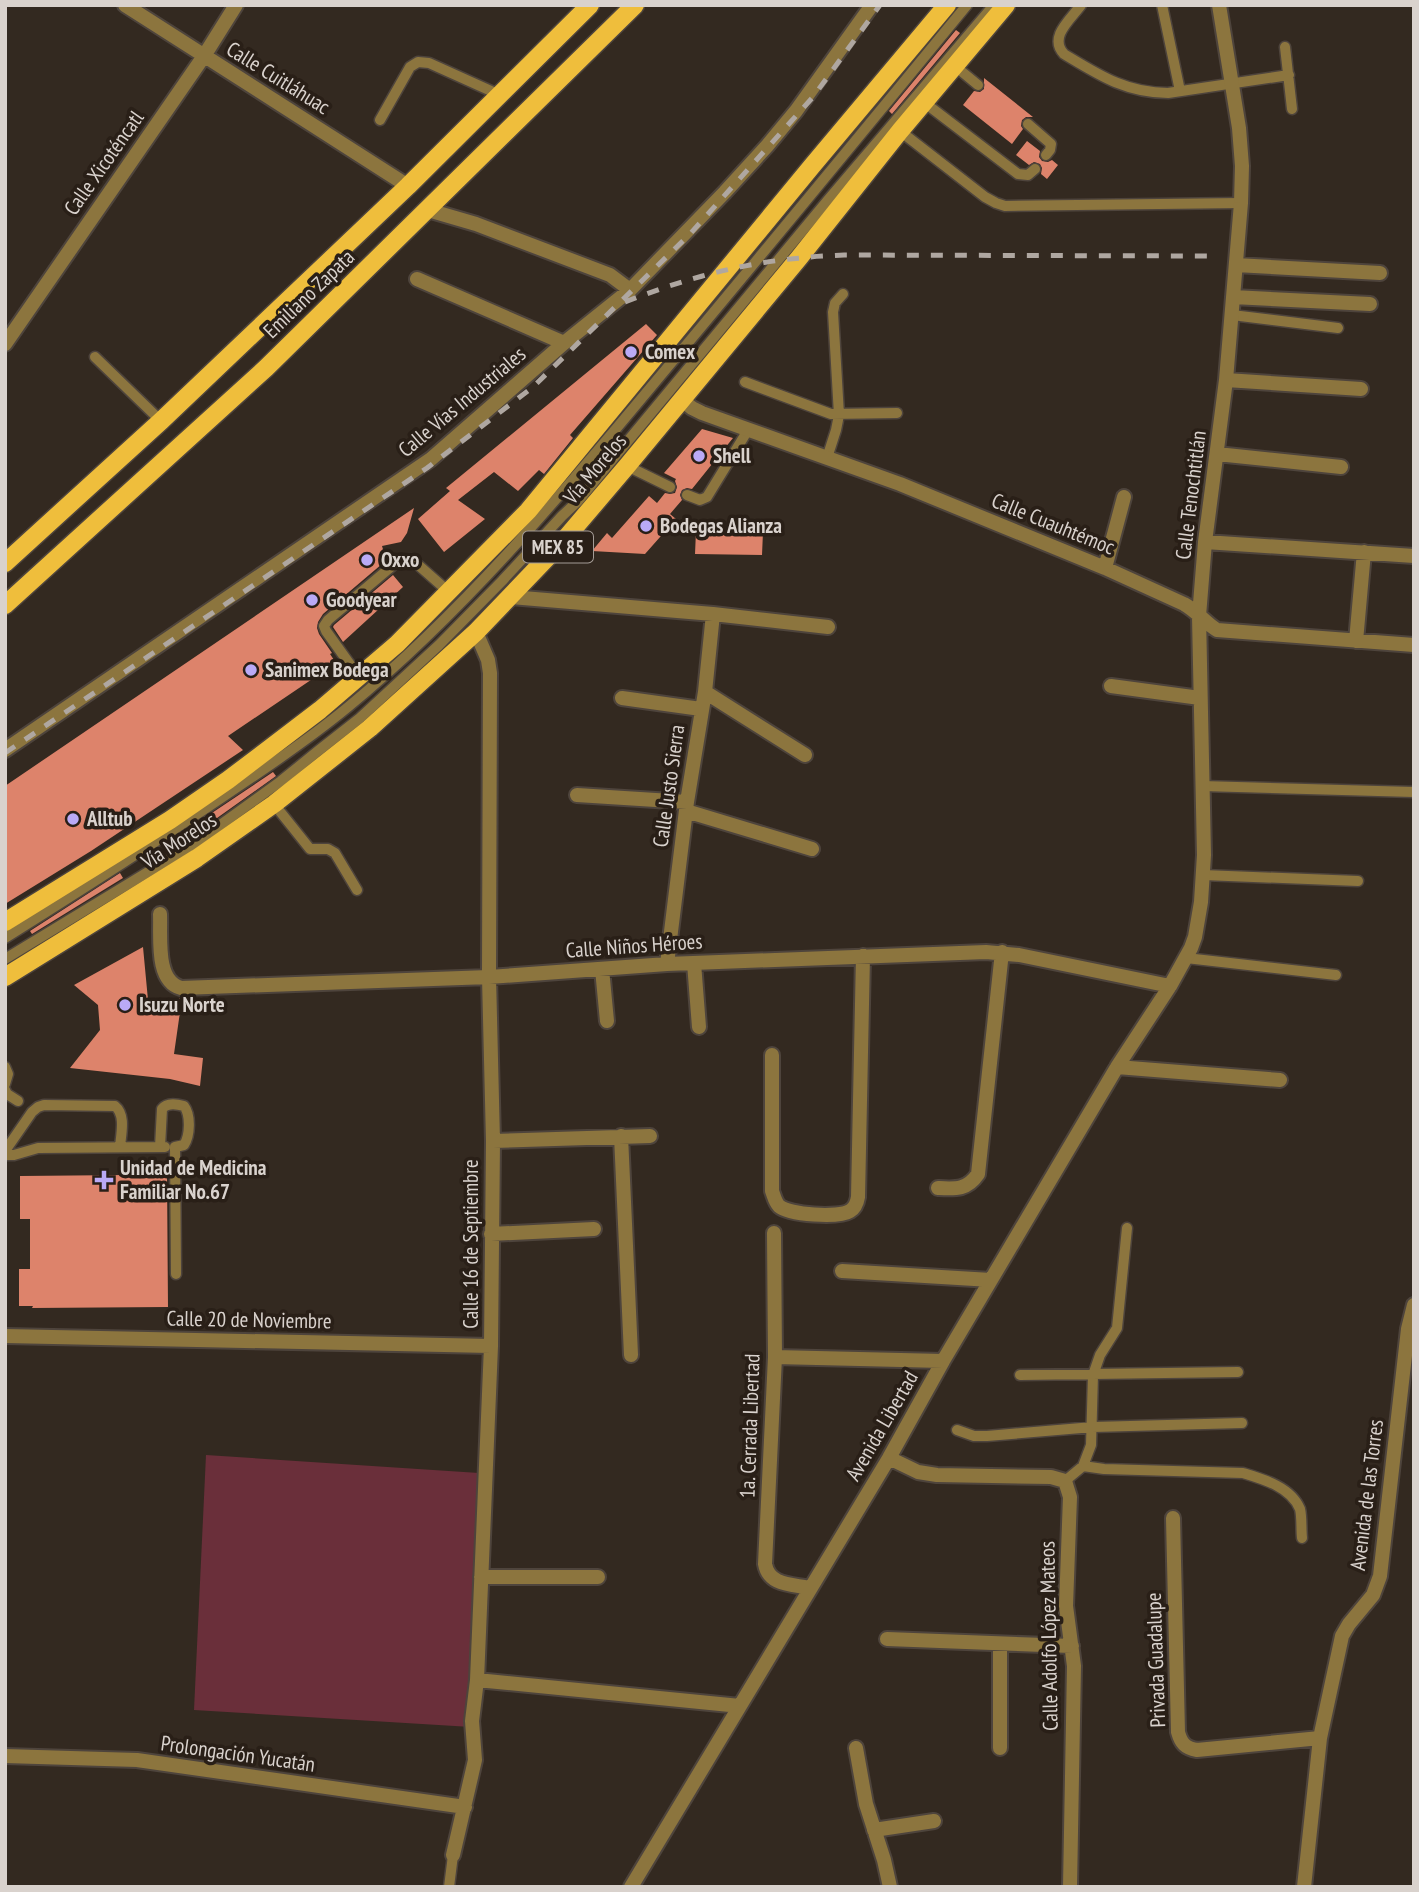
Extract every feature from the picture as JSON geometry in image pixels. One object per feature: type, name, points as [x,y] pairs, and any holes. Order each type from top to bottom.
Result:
[{"type":"main road","name":"Emiliano Zapata","points":[[5,564],[161,421],[408,186],[590,5]]},
{"type":"main road","name":"Emiliano Zapata","points":[[5,606],[266,368],[635,5]]},
{"type":"main road","name":"Vía Morelos","points":[[5,922],[170,820],[228,780],[359,677],[450,593],[528,510],[947,5]]},
{"type":"main road","name":"Vía Morelos","points":[[5,977],[197,858],[274,804],[370,728],[476,632],[564,540],[627,466],[1006,5]]},
{"type":"street","name":"Calle Cuitláhuac","points":[[125,5],[408,186]]},
{"type":"street","name":"Calle Xicoténcatl","points":[[5,344],[204,56],[236,5]]},
{"type":"street","name":"Calle Vías Industriales","points":[[5,750],[431,458],[630,290],[767,146],[804,100],[872,5]]},
{"type":"street","name":"Calle Tenochtitlán","points":[[1170,986],[1195,937],[1203,875],[1199,616],[1205,542],[1226,380],[1241,203],[1241,145],[1219,5]]},
{"type":"street","points":[[428,210],[476,224],[610,275],[630,290]]},
{"type":"street","points":[[1236,265],[1380,273]]},
{"type":"street","points":[[417,279],[564,343]]},
{"type":"street","points":[[1233,297],[1370,304]]},
{"type":"street","points":[[1226,380],[1361,389]]},
{"type":"street","name":"Calle Cuauhtémoc","points":[[682,400],[702,413],[900,484],[1105,568],[1184,604],[1217,630],[1414,645]]},
{"type":"street","points":[[1217,454],[1340,467]]},
{"type":"street","points":[[1105,568],[1124,497]]},
{"type":"street","points":[[1205,542],[1414,556]]},
{"type":"street","points":[[1356,641],[1364,552]]},
{"type":"street","points":[[512,597],[828,627]]},
{"type":"street","name":"Calle Justo Sierra","points":[[667,964],[686,807],[705,692],[712,614]]},
{"type":"street","name":"Calle 16 de Septiembre","points":[[453,1855],[475,1760],[472,1721],[477,1680],[491,1346],[493,1141],[489,977],[490,673],[488,660],[476,632]]},
{"type":"street","points":[[1111,686],[1200,698]]},
{"type":"street","points":[[705,692],[805,755]]},
{"type":"street","points":[[622,698],[701,709]]},
{"type":"street","points":[[577,795],[686,807],[812,849]]},
{"type":"street","name":"Calle Niños Héroes","points":[[160,914],[163,969],[173,986],[181,988],[489,977],[667,964],[1002,952],[1170,986]]},
{"type":"street","points":[[938,1188],[967,1187],[978,1174],[1002,952]]},
{"type":"street","points":[[772,1055],[774,1199],[779,1206],[796,1213],[848,1212],[857,1204],[858,1197],[863,956]]},
{"type":"street","points":[[694,963],[699,1027]]},
{"type":"street","points":[[602,969],[607,1021]]},
{"type":"street","name":"Avenida Libertad","points":[[631,1887],[889,1458],[943,1361],[1117,1067],[1170,986]]},
{"type":"street","points":[[1117,1067],[1280,1080]]},
{"type":"street","points":[[621,1136],[631,1355]]},
{"type":"street","points":[[493,1141],[650,1136]]},
{"type":"street","points":[[491,1234],[594,1229]]},
{"type":"street","name":"1a. Cerrada Libertad","points":[[774,1233],[775,1357],[765,1563],[768,1574],[776,1581],[810,1588]]},
{"type":"street","points":[[842,1271],[991,1280]]},
{"type":"street","name":"Avenida de las Torres","points":[[1304,1887],[1320,1738],[1342,1636],[1373,1594],[1380,1576],[1408,1329],[1414,1305]]},
{"type":"street","name":"Calle 20 de Noviembre","points":[[5,1336],[491,1346]]},
{"type":"street","points":[[775,1357],[943,1361]]},
{"type":"street","points":[[889,1458],[918,1472],[937,1475],[1051,1477],[1065,1481]]},
{"type":"street","name":"Calle Adolfo López Mateos","points":[[1065,1481],[1070,1497],[1066,1606],[1073,1666],[1070,1887]]},
{"type":"street","name":"Privada Guadalupe","points":[[1174,1518],[1178,1732],[1184,1745],[1197,1750],[1320,1738]]},
{"type":"street","points":[[481,1577],[598,1577]]},
{"type":"street","points":[[887,1639],[1072,1646]]},
{"type":"street","points":[[1000,1644],[1000,1748]]},
{"type":"street","points":[[477,1680],[740,1706]]},
{"type":"street","points":[[856,1748],[866,1804],[890,1887]]},
{"type":"street","name":"Prolongación Yucatán","points":[[5,1756],[137,1760],[465,1807]]},
{"type":"street","points":[[874,1830],[934,1821]]},
{"type":"lane","points":[[5,938],[167,835],[297,746],[349,706],[440,623],[523,537],[589,461],[967,5]]},
{"type":"lane","points":[[5,959],[194,844],[259,797],[360,718],[439,645],[578,501],[994,5]]},
{"type":"lane","points":[[1081,5],[1060,33],[1057,44],[1063,54],[1105,79],[1136,90],[1150,93],[1180,91],[1289,75]]},
{"type":"lane","points":[[1162,5],[1180,91]]},
{"type":"lane","points":[[1285,47],[1292,109]]},
{"type":"lane","points":[[380,120],[410,67],[418,62],[429,63],[499,95]]},
{"type":"lane","points":[[955,66],[978,85]]},
{"type":"lane","points":[[925,103],[1018,174],[1025,176],[1035,169]]},
{"type":"lane","points":[[1028,124],[1050,141],[1052,146],[1046,155]]},
{"type":"lane","points":[[900,131],[985,197],[1005,206],[1241,203]]},
{"type":"lane","points":[[827,457],[839,415],[833,312],[835,303],[843,294]]},
{"type":"lane","points":[[1232,315],[1338,328]]},
{"type":"lane","points":[[94,358],[161,421]]},
{"type":"lane","points":[[745,382],[831,414],[897,413]]},
{"type":"lane","points":[[687,495],[700,500],[707,497],[748,430]]},
{"type":"lane","points":[[627,466],[670,487]]},
{"type":"lane","points":[[359,677],[326,631],[324,626],[328,620],[389,568],[404,559],[410,559],[450,593]]},
{"type":"lane","points":[[1202,786],[1414,792]]},
{"type":"lane","points":[[274,804],[310,849],[328,849],[335,853],[357,890]]},
{"type":"lane","points":[[1203,875],[1359,881]]},
{"type":"lane","points":[[1186,958],[1336,975]]},
{"type":"lane","points":[[5,1067],[8,1074],[5,1084]]},
{"type":"lane","points":[[5,1090],[18,1101]]},
{"type":"lane","points":[[120,1147],[121,1117],[115,1106],[44,1105],[32,1112],[5,1153],[14,1155],[37,1148],[175,1147],[184,1145],[188,1137],[188,1112],[182,1105],[164,1106],[161,1112],[160,1147]]},
{"type":"lane","points":[[175,1147],[176,1274]]},
{"type":"lane","points":[[1065,1481],[1083,1466],[1091,1445],[1093,1375],[1100,1356],[1117,1328],[1127,1228]]},
{"type":"lane","points":[[1020,1375],[1238,1372]]},
{"type":"lane","points":[[957,1430],[974,1436],[988,1436],[1093,1427],[1242,1423]]},
{"type":"lane","points":[[1083,1466],[1243,1473],[1265,1480],[1293,1499],[1300,1510],[1302,1538]]},
{"type":"lane","points":[[449,1887],[453,1855]]},
{"type":"shaded area","points":[[206,1455],[479,1473],[471,1727],[194,1710]]},
{"type":"building","points":[[956,30],[960,33],[892,114],[889,111]]},
{"type":"building","points":[[984,78],[1033,117],[1022,120],[1023,129],[1012,144],[963,105],[974,91],[980,92],[984,89]]},
{"type":"building","points":[[1027,141],[1040,151],[1039,157],[1042,161],[1052,160],[1058,165],[1047,179],[1041,174],[1040,164],[1034,162],[1029,165],[1016,155]]},
{"type":"building","points":[[646,324],[657,335],[570,435],[573,438],[544,474],[539,470],[518,491],[494,472],[458,500],[485,519],[444,552],[418,519],[450,491],[446,488]]},
{"type":"building","points":[[702,429],[733,438],[692,489],[682,490],[682,500],[670,514],[676,519],[645,554],[592,551],[607,533],[612,538],[649,496],[657,503],[665,493],[675,493],[676,479],[664,473]]},
{"type":"building","name":"Alltub","points":[[414,508],[407,533],[401,542],[382,546],[385,556],[379,561],[382,564],[323,614],[318,622],[319,634],[336,663],[228,736],[243,750],[91,851],[5,904],[5,786]]},
{"type":"building","points":[[696,531],[763,532],[762,555],[695,554]]},
{"type":"building","points":[[393,575],[403,587],[343,642],[334,625]]},
{"type":"building","points":[[273,772],[276,776],[189,838],[185,831]]},
{"type":"building","points":[[120,873],[123,878],[32,934],[30,931]]},
{"type":"building","points":[[143,947],[148,1000],[182,998],[174,1054],[203,1058],[200,1086],[170,1079],[70,1068],[100,1030],[98,1005],[74,985]]},
{"type":"building","points":[[20,1176],[167,1176],[168,1307],[19,1306],[19,1269],[30,1269],[30,1219],[20,1219]]},
{"type":"railway","points":[[5,753],[427,468],[533,387],[690,234],[813,97],[880,5]]},
{"type":"railway","points":[[625,302],[712,274],[779,260],[812,257],[1207,256]]},
{"type":"place","name":"Comex","points":[[631,352]]},
{"type":"place","name":"Shell","points":[[699,456]]},
{"type":"place","name":"Bodegas Alianza","points":[[646,526]]},
{"type":"place","name":"Oxxo","points":[[367,560]]},
{"type":"place","name":"Goodyear","points":[[312,600]]},
{"type":"place","name":"Sanimex Bodega","points":[[251,670]]},
{"type":"place","name":"Alltub","points":[[73,819]]},
{"type":"place","name":"Isuzu Norte","points":[[125,1005]]},
{"type":"place","name":"Unidad de Medicina Familiar No.67","points":[[104,1180]]}]
